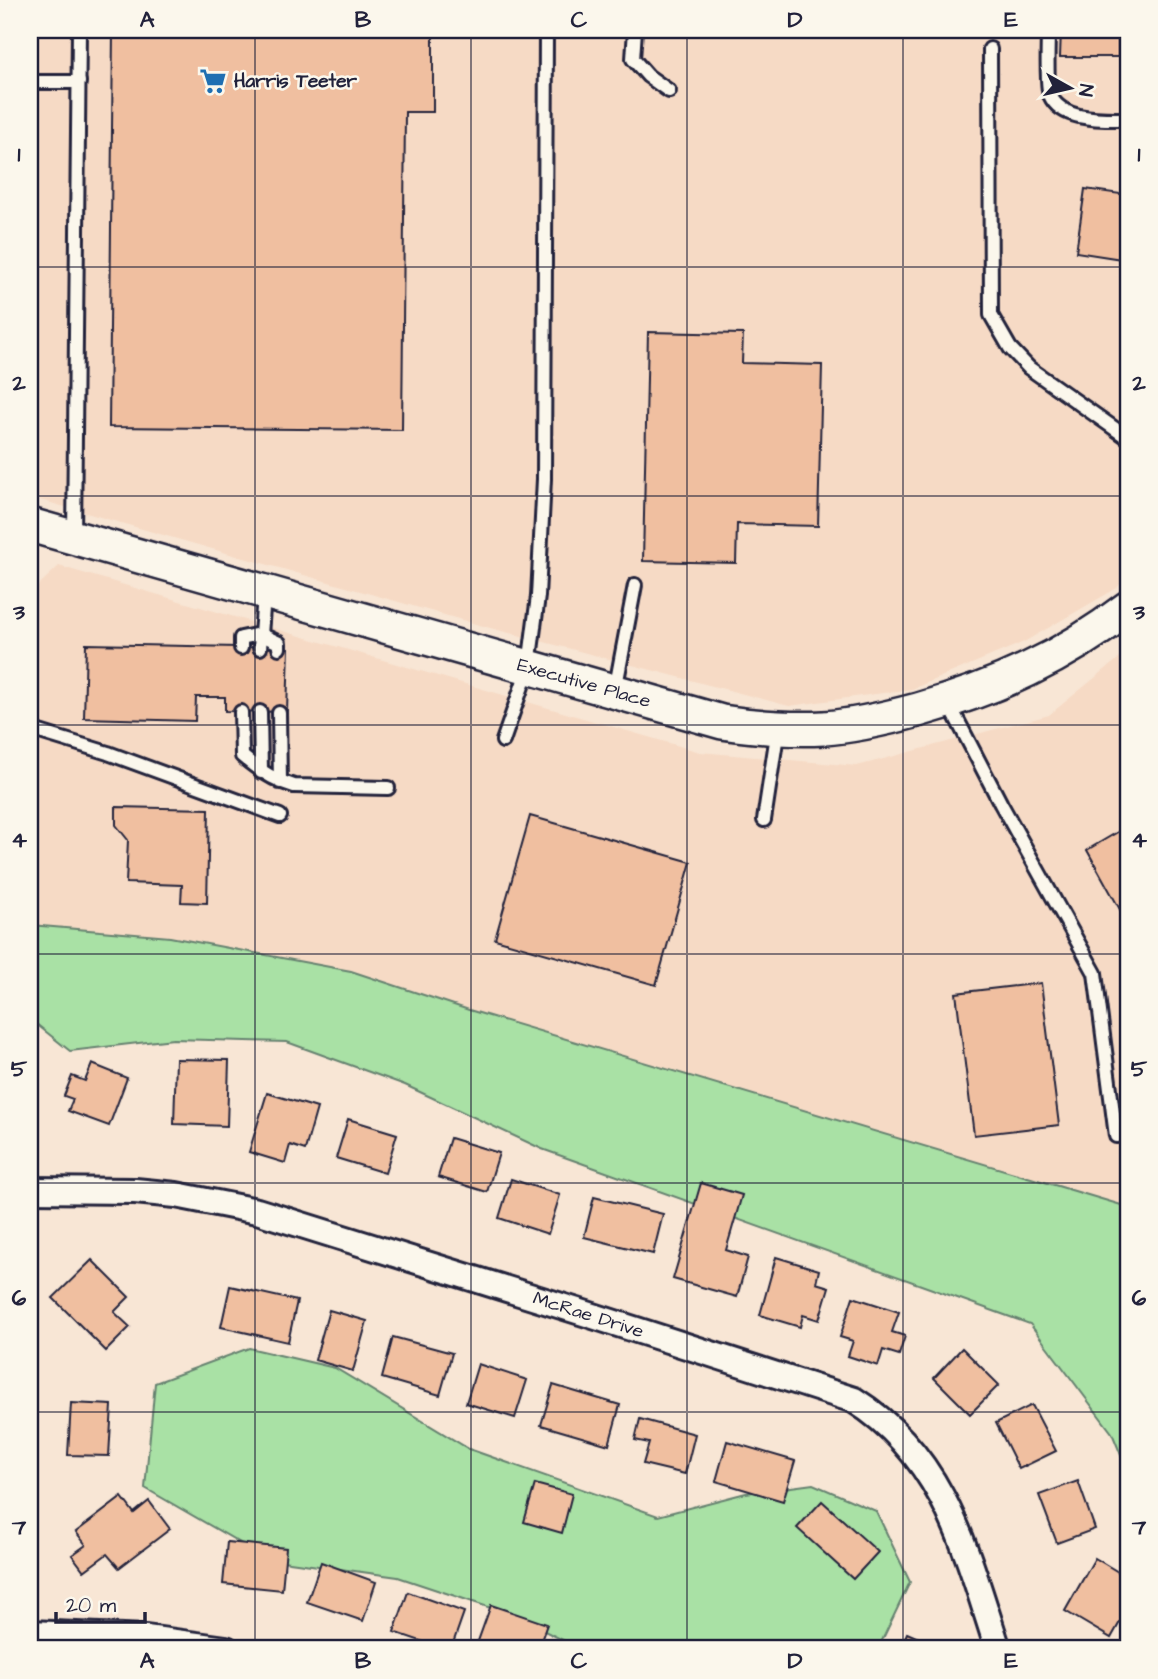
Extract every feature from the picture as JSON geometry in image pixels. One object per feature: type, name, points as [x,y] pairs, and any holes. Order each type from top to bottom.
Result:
[{"type":"street","name":"Executive Place","points":[[30,525],[722,722],[778,727],[825,728],[886,719],[948,701],[1022,674],[1094,634],[1128,608]]},
{"type":"street","name":"McRae Drive","points":[[30,1190],[135,1191],[176,1195],[257,1211],[855,1400],[888,1424],[915,1454],[939,1488],[957,1524],[998,1649]]},
{"type":"street","points":[[30,1633],[146,1638],[226,1649]]},
{"type":"lane","points":[[74,537],[79,30]]},
{"type":"lane","points":[[503,741],[529,666],[538,596],[544,479],[546,30]]},
{"type":"lane","points":[[635,30],[634,59],[648,76],[669,91]]},
{"type":"lane","points":[[1048,30],[1049,94],[1060,108],[1085,119],[1128,119]]},
{"type":"lane","points":[[989,49],[991,315],[1010,348],[1029,368],[1128,438]]},
{"type":"lane","points":[[30,82],[79,82]]},
{"type":"lane","points":[[615,691],[635,585]]},
{"type":"lane","points":[[260,648],[265,591]]},
{"type":"lane","points":[[241,648],[241,638],[260,634],[279,643],[279,648]]},
{"type":"lane","points":[[948,701],[1001,804],[1095,973],[1116,1136],[1128,1135]]},
{"type":"lane","points":[[241,712],[242,756],[261,772],[280,782],[294,786],[388,788]]},
{"type":"lane","points":[[260,712],[261,772]]},
{"type":"lane","points":[[279,712],[280,782]]},
{"type":"lane","points":[[764,820],[778,727]]},
{"type":"lane","points":[[30,729],[108,753],[280,816]]},
{"type":"shaded area","points":[[30,30],[1128,30],[1128,575],[1117,588],[1024,642],[912,689],[789,706],[490,628],[30,497]]},
{"type":"shaded area","points":[[59,566],[700,752],[857,766],[1049,715],[1128,651],[1128,1207],[469,1010],[351,971],[170,937],[30,925],[30,593]]},
{"type":"green space","points":[[30,925],[170,937],[351,971],[469,1010],[1128,1207],[1128,1472],[1112,1433],[1030,1324],[542,1149],[405,1085],[287,1042],[173,1039],[70,1051],[30,1019]]},
{"type":"green space","points":[[249,1348],[335,1368],[469,1449],[658,1516],[746,1493],[813,1484],[876,1511],[910,1582],[878,1649],[581,1649],[512,1615],[398,1577],[268,1559],[145,1488],[155,1383]]},
{"type":"building","points":[[113,30],[433,30],[433,112],[405,112],[402,430],[109,427]]},
{"type":"building","points":[[1061,30],[1118,30],[1118,57],[1060,57]]},
{"type":"building","points":[[1125,67],[1128,67],[1128,110],[1126,110]]},
{"type":"building","points":[[1085,189],[1128,195],[1128,260],[1076,252]]},
{"type":"building","points":[[648,332],[743,334],[742,363],[822,365],[818,526],[737,524],[736,563],[643,561]]},
{"type":"building","points":[[86,644],[289,648],[287,712],[225,711],[225,697],[196,697],[195,721],[84,718]]},
{"type":"building","points":[[116,807],[209,809],[207,903],[181,902],[182,885],[126,883],[128,840],[116,825]]},
{"type":"building","points":[[530,816],[691,862],[656,985],[495,939]]},
{"type":"building","points":[[1128,826],[1128,924],[1087,850]]},
{"type":"building","points":[[1041,983],[1059,1125],[974,1135],[956,993]]},
{"type":"building","points":[[176,1059],[229,1060],[227,1126],[174,1124]]},
{"type":"building","points":[[92,1064],[127,1078],[109,1126],[68,1111],[73,1099],[64,1096],[72,1076],[85,1081]]},
{"type":"building","points":[[267,1093],[317,1108],[305,1150],[290,1145],[285,1163],[249,1152]]},
{"type":"building","points":[[348,1119],[397,1134],[385,1173],[336,1158]]},
{"type":"building","points":[[450,1138],[499,1153],[487,1192],[438,1177]]},
{"type":"building","points":[[511,1179],[560,1195],[548,1234],[499,1218]]},
{"type":"building","points":[[701,1183],[742,1195],[726,1250],[748,1257],[737,1297],[673,1279]]},
{"type":"building","points":[[594,1197],[663,1214],[653,1254],[584,1237]]},
{"type":"building","points":[[776,1257],[819,1270],[816,1283],[829,1287],[819,1320],[803,1315],[800,1327],[760,1315]]},
{"type":"building","points":[[92,1260],[129,1297],[114,1312],[130,1327],[106,1351],[53,1298]]},
{"type":"building","points":[[230,1286],[297,1301],[288,1342],[221,1327]]},
{"type":"building","points":[[853,1297],[899,1312],[892,1332],[905,1336],[899,1355],[883,1350],[878,1366],[848,1356],[853,1341],[840,1337]]},
{"type":"building","points":[[329,1310],[367,1321],[353,1371],[315,1360]]},
{"type":"building","points":[[393,1337],[452,1353],[440,1395],[382,1378]]},
{"type":"building","points":[[962,1348],[999,1385],[970,1414],[934,1378]]},
{"type":"building","points":[[478,1364],[527,1380],[515,1418],[466,1403]]},
{"type":"building","points":[[553,1385],[620,1405],[609,1445],[541,1425]]},
{"type":"building","points":[[71,1403],[112,1405],[109,1456],[68,1455]]},
{"type":"building","points":[[1032,1405],[1056,1451],[1019,1469],[996,1423]]},
{"type":"building","points":[[640,1419],[695,1434],[685,1474],[643,1464],[649,1443],[635,1440]]},
{"type":"building","points":[[727,1441],[795,1461],[783,1501],[716,1481]]},
{"type":"building","points":[[1078,1481],[1095,1529],[1057,1543],[1039,1495]]},
{"type":"building","points":[[535,1484],[572,1494],[562,1533],[524,1522]]},
{"type":"building","points":[[122,1497],[134,1513],[149,1501],[170,1529],[119,1568],[107,1554],[84,1571],[72,1555],[86,1545],[76,1532]]},
{"type":"building","points":[[822,1501],[878,1552],[853,1579],[797,1528]]},
{"type":"building","points":[[227,1542],[286,1548],[282,1590],[223,1584]]},
{"type":"building","points":[[1095,1558],[1128,1578],[1128,1608],[1111,1638],[1065,1611]]},
{"type":"building","points":[[321,1562],[376,1582],[363,1621],[307,1602]]},
{"type":"building","points":[[408,1592],[464,1612],[451,1649],[394,1632]]},
{"type":"building","points":[[491,1605],[547,1624],[538,1649],[491,1649],[477,1644]]},
{"type":"building","points":[[907,1633],[944,1649],[900,1649]]},
{"type":"building","points":[[583,1643],[604,1649],[581,1649]]},
{"type":"place","name":"Harris Teeter","points":[[213,81]]}]
